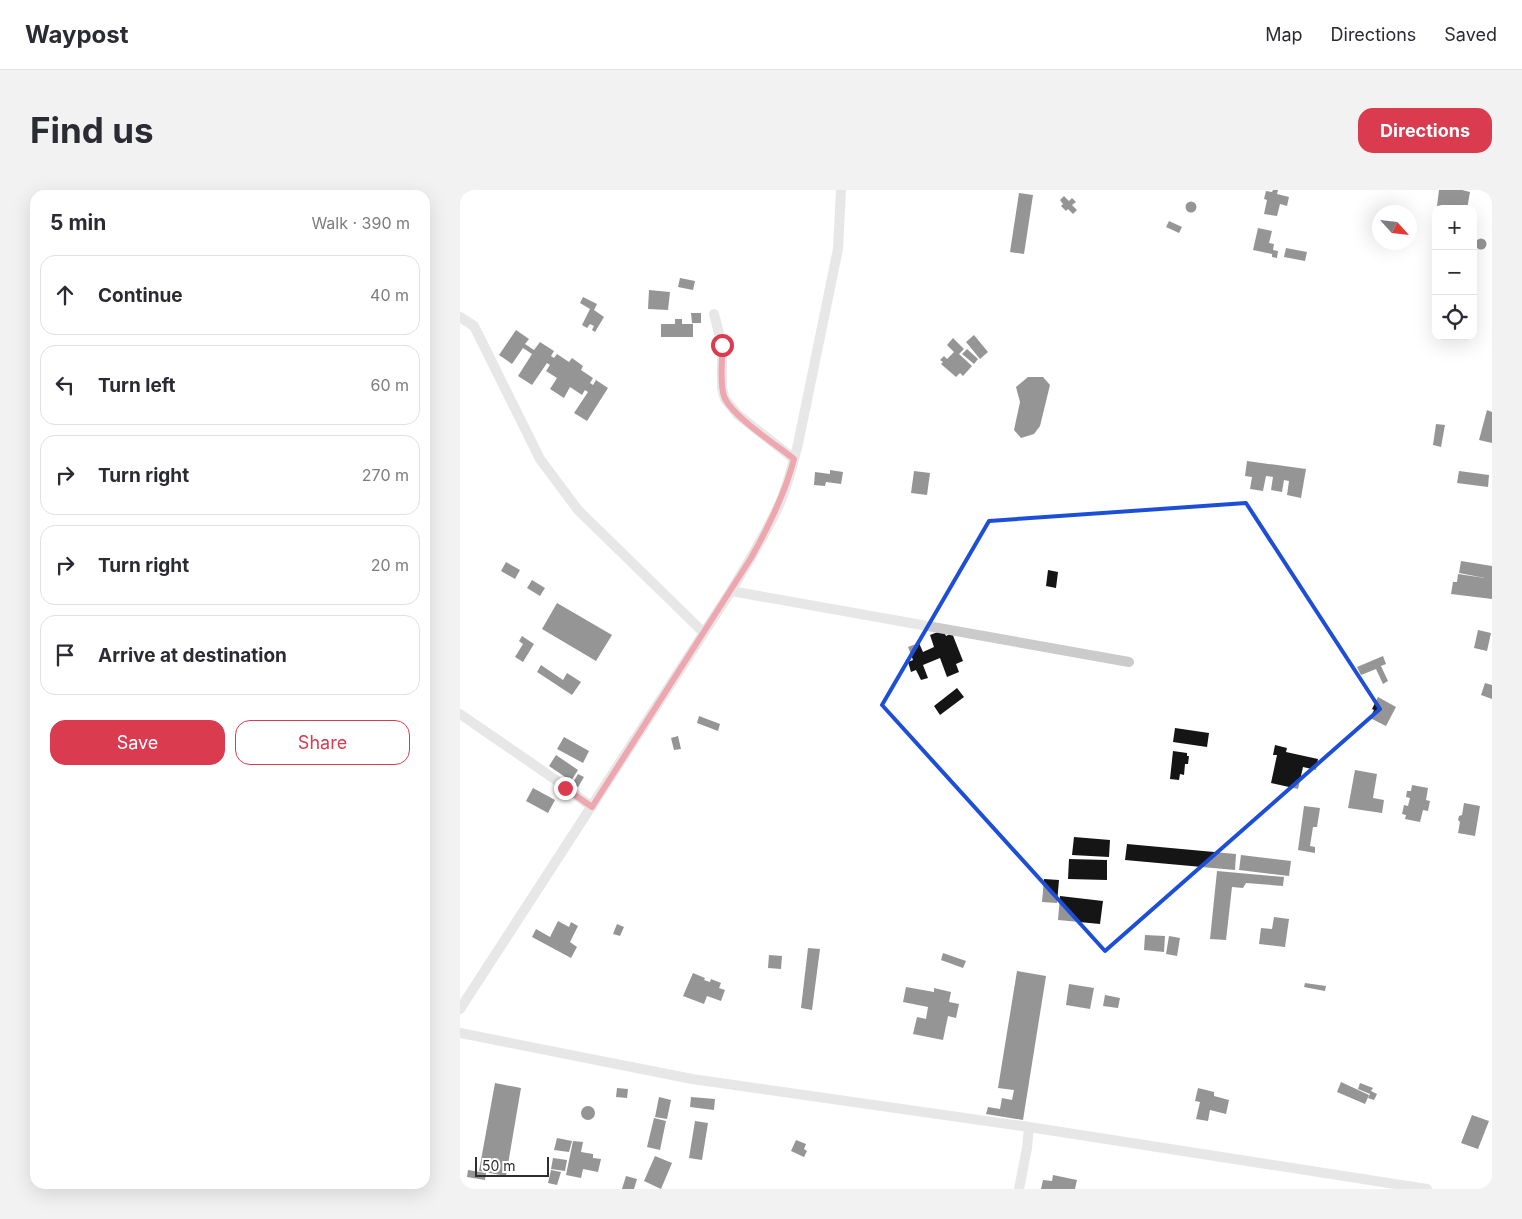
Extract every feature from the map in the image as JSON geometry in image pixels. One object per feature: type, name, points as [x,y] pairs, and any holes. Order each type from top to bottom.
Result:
[{"type":"street","points":[[460,1009],[731,591],[768,528],[780,502],[794,459],[838,249],[841,190]]},
{"type":"street","points":[[714,314],[722,345],[722,388],[725,398],[737,414],[794,459]]},
{"type":"street","points":[[460,317],[474,326],[540,459],[578,510],[704,633]]},
{"type":"street","points":[[731,591],[1129,662]]},
{"type":"street","points":[[460,714],[541,769],[592,807]]},
{"type":"street","points":[[460,1032],[692,1079],[1029,1127],[1427,1189]]},
{"type":"street","points":[[1019,1189],[1026,1156],[1029,1127]]},
{"type":"highlighted area","points":[[1246,503],[1380,709],[1105,951],[882,705],[989,521]]},
{"type":"building","points":[[1273,190],[1278,190],[1277,194],[1289,197],[1287,206],[1280,204],[1277,216],[1264,214],[1267,200],[1264,199],[1266,191],[1272,192]]},
{"type":"building","points":[[1439,190],[1470,192],[1468,205],[1437,205]]},
{"type":"building","points":[[1019,193],[1033,195],[1024,254],[1010,252]]},
{"type":"building","points":[[1064,196],[1069,201],[1072,198],[1076,202],[1072,205],[1077,210],[1073,214],[1061,206],[1063,204],[1060,200]]},
{"type":"building","points":[[1189,202],[1193,202],[1196,207],[1195,211],[1189,212],[1186,209],[1186,205]]},
{"type":"building","points":[[1169,221],[1182,227],[1179,233],[1166,227]]},
{"type":"building","points":[[1258,228],[1272,231],[1269,243],[1274,244],[1273,250],[1278,251],[1277,258],[1272,257],[1272,254],[1253,250]]},
{"type":"building","points":[[1483,239],[1486,242],[1485,248],[1477,248],[1477,240]]},
{"type":"building","points":[[1286,248],[1307,252],[1305,261],[1284,257]]},
{"type":"building","points":[[680,278],[695,281],[693,290],[678,287]]},
{"type":"building","points":[[649,290],[670,292],[668,310],[648,309]]},
{"type":"building","points":[[583,297],[597,304],[594,310],[604,317],[595,332],[592,330],[594,326],[590,324],[587,328],[582,325],[590,309],[580,303]]},
{"type":"building","points":[[691,313],[701,313],[701,323],[692,323]]},
{"type":"building","points":[[675,319],[682,319],[682,324],[693,324],[693,337],[661,337],[661,324],[675,324]]},
{"type":"building","points":[[516,330],[529,339],[525,344],[534,350],[540,342],[554,351],[551,356],[554,358],[557,354],[569,362],[572,358],[583,366],[581,370],[593,378],[590,383],[593,385],[596,380],[608,388],[587,421],[574,413],[588,392],[585,390],[582,395],[570,387],[564,398],[550,389],[557,378],[546,371],[550,365],[547,363],[532,385],[518,376],[532,354],[523,348],[512,364],[499,355]]},
{"type":"building","points":[[974,335],[988,352],[980,359],[966,342]]},
{"type":"building","points":[[953,338],[964,349],[959,354],[972,366],[963,376],[960,373],[956,377],[941,364],[943,362],[940,360],[944,356],[947,359],[954,352],[947,345]]},
{"type":"building","points":[[967,349],[978,359],[974,364],[962,354]]},
{"type":"building","points":[[1028,377],[1043,377],[1050,385],[1040,426],[1034,434],[1021,438],[1014,430],[1020,402],[1016,387]]},
{"type":"building","points":[[1487,410],[1492,412],[1492,443],[1479,440]]},
{"type":"building","points":[[1436,424],[1445,425],[1441,447],[1433,445]]},
{"type":"building","points":[[1247,461],[1306,469],[1301,498],[1287,495],[1289,481],[1284,480],[1282,492],[1271,490],[1273,477],[1266,476],[1263,491],[1250,489],[1252,477],[1245,476]]},
{"type":"building","points":[[830,470],[843,472],[841,484],[826,482],[825,486],[814,485],[815,472],[830,474]]},
{"type":"building","points":[[914,471],[930,473],[927,495],[911,493]]},
{"type":"building","points":[[1459,471],[1489,475],[1488,487],[1457,483]]},
{"type":"building","points":[[1461,561],[1492,566],[1492,599],[1451,594],[1453,582],[1457,582],[1458,574],[1485,578],[1459,573]]},
{"type":"building","points":[[506,562],[520,570],[515,579],[501,571]]},
{"type":"building","points":[[1048,570],[1058,572],[1056,588],[1046,586]]},
{"type":"building","points":[[532,580],[545,588],[540,596],[527,588]]},
{"type":"building","points":[[557,603],[612,635],[596,661],[542,629]]},
{"type":"building","points":[[943,630],[946,636],[952,633],[963,661],[956,664],[959,672],[947,677],[940,658],[923,665],[928,678],[921,680],[916,670],[911,672],[908,662],[913,660],[908,647],[919,643],[923,652],[934,647],[930,635]]},
{"type":"building","points":[[1478,630],[1491,633],[1487,651],[1474,648]]},
{"type":"building","points":[[522,636],[534,644],[523,662],[515,657],[523,644],[519,641]]},
{"type":"building","points":[[1383,656],[1386,664],[1381,666],[1388,681],[1383,684],[1376,669],[1361,675],[1357,667]]},
{"type":"building","points":[[541,665],[563,680],[567,673],[581,682],[572,695],[537,672]]},
{"type":"building","points":[[1485,683],[1492,685],[1492,699],[1481,695]]},
{"type":"building","points":[[957,688],[964,697],[940,715],[934,706]]},
{"type":"building","points":[[1378,697],[1396,707],[1386,726],[1370,718]]},
{"type":"building","points":[[699,716],[720,724],[718,731],[697,723]]},
{"type":"building","points":[[1175,728],[1209,733],[1207,747],[1173,742]]},
{"type":"building","points":[[678,736],[681,749],[674,750],[671,738]]},
{"type":"building","points":[[564,737],[589,751],[583,763],[557,749]]},
{"type":"building","points":[[1275,745],[1287,748],[1286,752],[1318,759],[1316,770],[1303,767],[1298,789],[1271,783],[1277,755],[1273,755]]},
{"type":"building","points":[[1173,751],[1187,753],[1187,756],[1189,756],[1188,764],[1185,764],[1184,775],[1180,774],[1179,780],[1170,779]]},
{"type":"building","points":[[556,755],[578,770],[571,781],[549,766]]},
{"type":"building","points":[[1355,770],[1377,774],[1373,798],[1384,800],[1382,813],[1348,808]]},
{"type":"building","points":[[578,774],[584,777],[578,787],[572,784]]},
{"type":"building","points":[[1412,785],[1428,788],[1426,800],[1430,801],[1428,811],[1423,810],[1420,822],[1405,819],[1406,815],[1402,814],[1404,805],[1408,806],[1410,798],[1406,797],[1407,791],[1411,791]]},
{"type":"building","points":[[533,788],[555,800],[548,813],[526,801]]},
{"type":"building","points":[[1464,803],[1480,806],[1475,836],[1458,833],[1460,822],[1458,820],[1459,816],[1462,815]]},
{"type":"building","points":[[1304,806],[1320,808],[1317,827],[1313,827],[1310,846],[1315,847],[1315,853],[1298,850]]},
{"type":"building","points":[[1074,837],[1110,840],[1109,857],[1072,855]]},
{"type":"building","points":[[1127,844],[1236,854],[1235,870],[1125,860]]},
{"type":"building","points":[[1241,855],[1291,861],[1289,876],[1239,870]]},
{"type":"building","points":[[1069,859],[1107,860],[1107,880],[1068,879]]},
{"type":"building","points":[[1217,871],[1284,877],[1283,886],[1246,883],[1243,888],[1232,887],[1226,940],[1210,939]]},
{"type":"building","points":[[1044,879],[1059,880],[1057,903],[1042,902]]},
{"type":"building","points":[[1060,896],[1103,901],[1100,924],[1058,920]]},
{"type":"building","points":[[1274,917],[1289,919],[1285,947],[1259,944],[1261,928],[1272,929]]},
{"type":"building","points":[[558,921],[569,927],[571,922],[578,926],[570,942],[577,947],[571,958],[532,937],[536,929],[550,937]]},
{"type":"building","points":[[617,924],[624,927],[620,936],[613,934]]},
{"type":"building","points":[[1145,935],[1165,936],[1164,952],[1144,950]]},
{"type":"building","points":[[1169,936],[1180,938],[1177,956],[1166,954]]},
{"type":"building","points":[[808,948],[820,949],[812,1010],[801,1008]]},
{"type":"building","points":[[943,953],[966,961],[963,968],[941,960]]},
{"type":"building","points":[[769,955],[782,956],[781,969],[768,968]]},
{"type":"building","points":[[1017,971],[1046,976],[1023,1120],[986,1114],[988,1107],[1000,1109],[1002,1098],[1012,1100],[1014,1090],[998,1088]]},
{"type":"building","points":[[693,973],[705,978],[704,980],[710,982],[711,979],[721,983],[719,988],[725,990],[721,1001],[707,996],[704,1004],[683,996]]},
{"type":"building","points":[[1305,983],[1326,986],[1325,991],[1304,987]]},
{"type":"building","points":[[1069,984],[1094,988],[1090,1009],[1066,1005]]},
{"type":"building","points":[[906,987],[934,992],[934,988],[951,992],[949,1002],[959,1004],[956,1018],[948,1016],[943,1040],[913,1034],[917,1017],[926,1019],[928,1007],[903,1002]]},
{"type":"building","points":[[1105,995],[1120,998],[1118,1008],[1103,1006]]},
{"type":"building","points":[[1341,1082],[1369,1095],[1365,1104],[1337,1092]]},
{"type":"building","points":[[495,1083],[521,1088],[506,1176],[479,1171]]},
{"type":"building","points":[[1360,1083],[1373,1088],[1371,1091],[1377,1094],[1374,1100],[1368,1098],[1370,1094],[1358,1089]]},
{"type":"building","points":[[617,1088],[628,1089],[627,1098],[616,1097]]},
{"type":"building","points":[[1198,1088],[1214,1092],[1214,1096],[1229,1100],[1226,1114],[1210,1110],[1208,1121],[1196,1119],[1200,1102],[1195,1101]]},
{"type":"building","points":[[659,1097],[671,1100],[667,1119],[655,1117]]},
{"type":"building","points":[[691,1097],[715,1099],[714,1110],[690,1107]]},
{"type":"building","points":[[588,1106],[593,1108],[595,1113],[593,1118],[588,1120],[583,1118],[581,1113],[583,1108]]},
{"type":"building","points":[[1472,1115],[1489,1121],[1478,1149],[1461,1143]]},
{"type":"building","points":[[654,1118],[666,1121],[660,1150],[647,1147]]},
{"type":"building","points":[[695,1121],[708,1123],[702,1160],[689,1158]]},
{"type":"building","points":[[557,1138],[572,1141],[569,1152],[554,1150]]},
{"type":"building","points":[[796,1140],[806,1144],[804,1149],[807,1151],[804,1157],[791,1151]]},
{"type":"building","points":[[573,1141],[583,1142],[581,1152],[593,1154],[593,1158],[601,1159],[598,1172],[583,1169],[581,1178],[566,1175]]},
{"type":"building","points":[[655,1156],[672,1163],[661,1189],[644,1181]]},
{"type":"building","points":[[553,1158],[567,1160],[565,1171],[551,1169]]},
{"type":"building","points":[[468,1170],[486,1173],[485,1180],[467,1177]]},
{"type":"building","points":[[551,1170],[561,1172],[557,1185],[548,1183]]},
{"type":"building","points":[[1053,1175],[1077,1180],[1075,1189],[1041,1189],[1043,1180],[1052,1181]]},
{"type":"building","points":[[626,1176],[637,1179],[634,1189],[622,1189]]},
{"type":"route","points":[[565,788],[592,807],[751,558],[768,528],[790,475],[794,459],[737,414],[725,398],[722,388],[722,345]]}]
